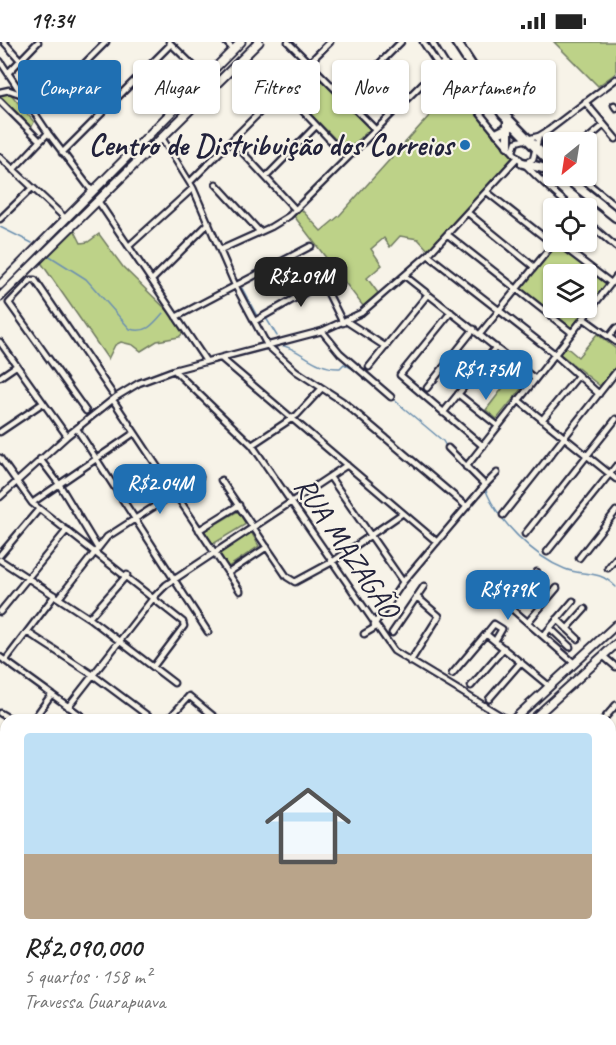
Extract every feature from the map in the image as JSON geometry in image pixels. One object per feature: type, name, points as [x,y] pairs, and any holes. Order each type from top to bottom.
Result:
[{"type":"highway","points":[[456,42],[509,124],[543,156]]},
{"type":"highway","points":[[498,133],[509,124]]},
{"type":"highway","points":[[509,124],[511,148]]},
{"type":"highway","points":[[521,160],[543,167]]},
{"type":"highway","points":[[577,186],[616,217]]},
{"type":"main road","points":[[220,62],[241,42]]},
{"type":"main road","points":[[0,297],[259,42]]},
{"type":"main road","points":[[0,285],[169,114]]},
{"type":"main road","points":[[518,714],[616,625]]},
{"type":"main road","points":[[539,714],[616,644]]},
{"type":"street","points":[[4,42],[20,60],[38,42]]},
{"type":"street","points":[[88,60],[106,42]]},
{"type":"street","points":[[226,42],[233,49]]},
{"type":"street","points":[[288,42],[306,60]]},
{"type":"street","points":[[312,60],[330,42]]},
{"type":"street","points":[[383,60],[401,42]]},
{"type":"street","points":[[423,42],[435,60]]},
{"type":"street","points":[[432,42],[443,60]]},
{"type":"street","points":[[121,93],[170,43],[187,60]]},
{"type":"street","points":[[0,61],[18,88]]},
{"type":"street","points":[[0,71],[7,71],[18,62]]},
{"type":"street","points":[[320,74],[332,87]]},
{"type":"street","points":[[511,148],[516,142],[541,135],[616,79]]},
{"type":"street","points":[[9,90],[13,82]]},
{"type":"street","points":[[220,250],[282,221],[421,84]]},
{"type":"street","points":[[0,92],[9,90],[18,93]]},
{"type":"street","points":[[0,101],[40,141]]},
{"type":"street","points":[[585,102],[616,139]]},
{"type":"street","points":[[36,114],[62,153],[92,190]]},
{"type":"street","points":[[62,153],[100,114]]},
{"type":"street","points":[[190,182],[258,114]]},
{"type":"street","points":[[305,114],[346,157]]},
{"type":"street","points":[[360,114],[375,129]]},
{"type":"street","points":[[482,114],[521,160],[561,198]]},
{"type":"street","points":[[32,133],[42,123]]},
{"type":"street","points":[[596,132],[604,125]]},
{"type":"street","points":[[266,177],[316,126]]},
{"type":"street","points":[[612,134],[616,129]]},
{"type":"street","points":[[13,170],[48,133]]},
{"type":"street","points":[[0,497],[67,436],[113,400],[146,380],[206,361],[322,331],[360,313],[428,255],[487,192],[521,160],[531,161],[541,135]]},
{"type":"street","points":[[541,135],[543,139]]},
{"type":"street","points":[[161,138],[190,182],[235,285],[267,345],[342,401],[466,506]]},
{"type":"street","points":[[232,141],[295,209]]},
{"type":"street","points":[[0,157],[65,218]]},
{"type":"street","points":[[216,184],[259,231]]},
{"type":"street","points":[[591,186],[616,206]]},
{"type":"street","points":[[0,219],[32,188]]},
{"type":"street","points":[[129,246],[193,188]]},
{"type":"street","points":[[487,192],[543,236]]},
{"type":"street","points":[[98,201],[206,361]]},
{"type":"street","points":[[468,213],[533,266]]},
{"type":"street","points":[[152,280],[209,223]]},
{"type":"street","points":[[597,231],[616,247]]},
{"type":"street","points":[[448,234],[571,332]]},
{"type":"street","points":[[176,316],[311,246]]},
{"type":"street","points":[[480,334],[546,252]]},
{"type":"street","points":[[570,252],[611,283]]},
{"type":"street","points":[[428,255],[554,354],[599,394]]},
{"type":"street","points":[[282,261],[299,296]]},
{"type":"street","points":[[255,321],[336,275]]},
{"type":"street","points":[[22,276],[28,282]]},
{"type":"street","points":[[405,276],[534,378]]},
{"type":"street","points":[[597,300],[616,277]]},
{"type":"street","points":[[86,411],[9,303],[28,282],[35,280],[112,393]]},
{"type":"street","points":[[323,283],[345,322],[386,347]]},
{"type":"street","points":[[369,367],[428,294]]},
{"type":"street","points":[[451,312],[400,375],[483,446]]},
{"type":"street","points":[[466,467],[583,318],[616,342]]},
{"type":"street","points":[[609,336],[616,328]]},
{"type":"street","points":[[427,388],[474,329]]},
{"type":"street","points":[[322,331],[340,353],[391,397]]},
{"type":"street","points":[[0,342],[67,436]]},
{"type":"street","points":[[443,413],[496,347]]},
{"type":"street","points":[[221,358],[437,542]]},
{"type":"street","points":[[0,377],[16,366]]},
{"type":"street","name":"RUA MAZAGÃO","points":[[174,370],[252,445],[332,561],[382,640],[393,653],[501,714]]},
{"type":"street","points":[[503,515],[616,374]]},
{"type":"street","points":[[542,420],[578,376]]},
{"type":"street","points":[[252,445],[292,419],[322,388]]},
{"type":"street","points":[[458,394],[498,426]]},
{"type":"street","points":[[113,400],[240,591]]},
{"type":"street","points":[[518,400],[616,479]]},
{"type":"street","points":[[0,432],[43,402]]},
{"type":"street","points":[[525,534],[616,419]]},
{"type":"street","points":[[76,429],[208,632]]},
{"type":"street","points":[[32,503],[134,433]]},
{"type":"street","points":[[448,448],[483,487]]},
{"type":"street","points":[[0,458],[32,503],[95,549],[184,624],[153,667]]},
{"type":"street","points":[[40,459],[58,484],[95,549]]},
{"type":"street","points":[[68,706],[154,597],[174,579],[347,465]]},
{"type":"street","points":[[547,552],[616,466]]},
{"type":"street","points":[[364,634],[375,626],[403,582],[497,472]]},
{"type":"street","points":[[5,661],[107,537],[200,477]]},
{"type":"street","points":[[330,477],[403,582]]},
{"type":"street","points":[[221,480],[287,577],[298,582],[403,513]]},
{"type":"street","points":[[199,530],[239,505]]},
{"type":"street","points":[[39,509],[0,558],[27,579],[89,618],[174,683]]},
{"type":"street","points":[[579,558],[616,511]]},
{"type":"street","points":[[0,612],[67,530]]},
{"type":"street","points":[[228,573],[267,547]]},
{"type":"street","points":[[608,568],[616,558]]},
{"type":"street","points":[[537,572],[511,606],[574,663]]},
{"type":"street","points":[[89,618],[127,575]]},
{"type":"street","points":[[392,633],[424,586]]},
{"type":"street","points":[[528,622],[557,588]]},
{"type":"street","points":[[410,662],[439,616],[417,597]]},
{"type":"street","points":[[543,635],[573,601]]},
{"type":"street","points":[[567,629],[585,609]]},
{"type":"street","points":[[557,620],[578,639]]},
{"type":"street","points":[[452,674],[494,624],[502,629],[495,641]]},
{"type":"street","points":[[549,628],[570,647]]},
{"type":"street","points":[[27,632],[93,675],[145,714]]},
{"type":"street","points":[[486,634],[549,686]]},
{"type":"street","points":[[471,686],[504,648]]},
{"type":"street","points":[[603,656],[616,667]]},
{"type":"street","points":[[0,657],[79,714]]},
{"type":"street","points":[[489,699],[521,662]]},
{"type":"street","points":[[37,714],[51,695]]},
{"type":"street","points":[[174,714],[189,696],[211,714]]},
{"type":"green space","points":[[554,42],[616,42],[616,73],[598,86]]},
{"type":"green space","points":[[320,78],[332,90],[332,114],[355,114],[370,129],[347,151],[311,114],[320,114]]},
{"type":"green space","points":[[10,93],[18,103],[18,114],[27,114],[34,122],[31,128],[0,100],[0,95]]},
{"type":"green space","points":[[431,114],[480,114],[513,157],[428,250],[418,239],[400,236],[390,247],[384,238],[371,249],[382,265],[367,278],[378,293],[363,306],[294,216],[301,209],[321,231],[339,216]]},
{"type":"green space","points":[[74,229],[81,243],[88,242],[99,234],[123,267],[171,314],[184,332],[179,337],[157,341],[141,351],[133,345],[121,342],[115,345],[108,359],[40,261]]},
{"type":"green space","points":[[549,252],[567,252],[582,264],[543,264],[543,306],[520,288]]},
{"type":"green space","points":[[597,276],[607,284],[597,296]]},
{"type":"green space","points":[[558,318],[579,318],[571,328]]},
{"type":"green space","points":[[597,334],[616,349],[616,366],[600,386],[558,352],[564,345],[578,357]]},
{"type":"green space","points":[[507,359],[530,378],[497,419],[486,410],[512,376],[502,366]]},
{"type":"green space","points":[[238,511],[246,524],[213,544],[204,531]]},
{"type":"green space","points":[[251,532],[259,546],[228,567],[219,552]]},
{"type":"waterway","points":[[0,227],[32,243]]},
{"type":"waterway","points":[[48,255],[86,279],[130,329],[145,329],[163,313]]},
{"type":"waterway","points":[[242,288],[257,316]]},
{"type":"waterway","points":[[187,314],[222,295]]},
{"type":"waterway","points":[[266,318],[277,336]]},
{"type":"waterway","points":[[281,345],[323,366],[340,368],[344,364],[359,372]]},
{"type":"waterway","points":[[393,399],[443,441],[447,448]]},
{"type":"waterway","points":[[485,488],[490,500],[507,524],[517,536],[541,556],[565,569],[603,577],[616,587]]},
{"type":"place","name":"Centro de Distribuição dos Correios","points":[[465,145]]}]
